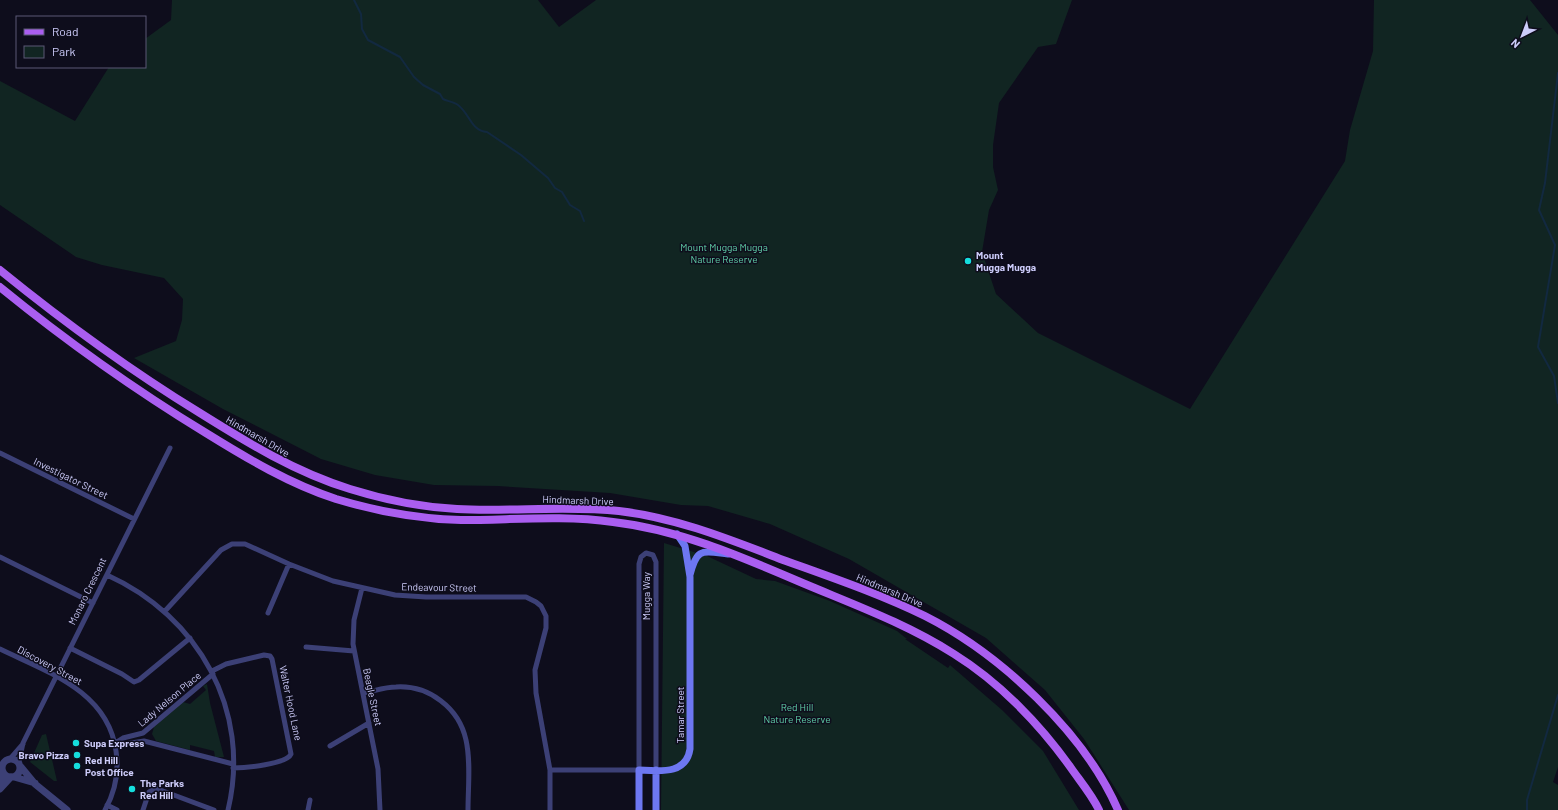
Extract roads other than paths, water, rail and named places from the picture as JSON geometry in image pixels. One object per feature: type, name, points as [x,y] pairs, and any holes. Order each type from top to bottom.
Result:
[{"type":"main road","name":"Hindmarsh Drive","points":[[0,270],[82,334],[170,395],[255,447],[317,478],[372,496],[423,506],[481,509],[576,508],[621,511],[668,520],[725,538],[878,595],[927,617],[988,656],[1019,681],[1047,708],[1095,768],[1118,810]]},
{"type":"main road","name":"Hindmarsh Drive","points":[[0,287],[80,349],[162,406],[259,464],[316,492],[383,510],[428,518],[461,520],[559,518],[592,520],[635,525],[676,534],[737,555],[909,629],[954,654],[997,686],[1035,723],[1059,751],[1099,810]]},
{"type":"main road","name":"Tamar Street","points":[[640,770],[671,770],[685,763],[689,754],[690,577],[685,546],[676,534]]},
{"type":"main road","name":"Tamar Street","points":[[690,577],[694,560],[701,553],[707,552],[737,555]]},
{"type":"main road","name":"Mugga Way","points":[[640,770],[640,810]]},
{"type":"main road","name":"Mugga Way","points":[[656,770],[656,810]]},
{"type":"street","name":"Monaro Crescent","points":[[20,764],[23,743],[55,676],[170,448]]},
{"type":"street","name":"Investigator Street","points":[[0,453],[134,520]]},
{"type":"street","name":"Endeavour Street","points":[[165,611],[219,551],[230,544],[240,543],[333,581],[395,595],[426,597],[526,597],[536,602],[541,606],[546,621],[535,670],[535,684],[550,770],[550,810]]},
{"type":"street","name":"Mugga Way","points":[[640,770],[639,564],[641,557],[646,553],[653,555],[656,562],[656,770]]},
{"type":"street","points":[[0,557],[93,603]]},
{"type":"street","points":[[268,613],[289,564]]},
{"type":"street","points":[[107,575],[132,587],[165,611],[190,638],[202,654],[212,673],[228,718],[233,766],[228,810]]},
{"type":"street","name":"Beagle Street","points":[[362,588],[353,627],[354,651],[378,769],[380,810]]},
{"type":"street","points":[[70,648],[122,674],[134,682],[139,680],[190,638]]},
{"type":"street","points":[[306,646],[354,651]]},
{"type":"street","name":"Discovery Street","points":[[0,649],[78,688],[95,704],[108,723],[115,743],[117,772],[106,808]]},
{"type":"street","name":"Walter Hood Lane","points":[[212,673],[226,664],[264,655],[270,656],[272,659],[291,754],[287,759],[248,768],[233,766]]},
{"type":"street","name":"Lady Nelson Place","points":[[115,743],[123,738],[143,733],[212,673]]},
{"type":"street","points":[[363,693],[389,688],[410,687],[428,694],[450,708],[460,723],[466,742],[468,762],[468,810]]},
{"type":"street","points":[[330,746],[369,723]]},
{"type":"street","name":"Lady Nelson Place","points":[[115,743],[125,744],[144,741],[233,766]]},
{"type":"street","name":"Monaro Crescent","points":[[6,759],[23,743]]},
{"type":"street","points":[[0,782],[2,768],[6,759],[20,764],[35,784],[67,810]]},
{"type":"street","points":[[0,789],[19,773],[20,764]]},
{"type":"street","points":[[2,768],[13,777],[35,784]]},
{"type":"street","name":"Tamar Street","points":[[550,770],[640,770]]},
{"type":"street","points":[[143,810],[149,792],[155,788],[214,810]]},
{"type":"street","points":[[308,810],[310,800]]},
{"type":"street","points":[[106,808],[117,810]]},
{"type":"waterway","points":[[354,0],[361,14],[362,29],[368,40],[400,57],[414,77],[423,85],[440,94],[443,99],[458,105],[477,129],[487,132],[521,155],[548,178],[555,188],[562,192],[570,205],[580,211],[584,221]]},
{"type":"waterway","points":[[1558,73],[1545,183],[1539,210],[1555,245],[1538,347],[1554,376],[1558,403]]},
{"type":"waterway","points":[[1527,810],[1527,800],[1558,695]]},
{"type":"place","name":"Mount Mugga Mugga","points":[[968,261]]},
{"type":"place","name":"Supa Express","points":[[76,743]]},
{"type":"place","name":"Bravo Pizza","points":[[77,755]]},
{"type":"place","name":"Red Hill Post Office","points":[[77,766]]},
{"type":"place","name":"The Parks Red Hill","points":[[132,789]]},
{"type":"park label","name":"Mount Mugga Mugga Nature Reserve","points":[[724,252]]},
{"type":"park label","name":"Red Hill Nature Reserve","points":[[797,712]]}]
